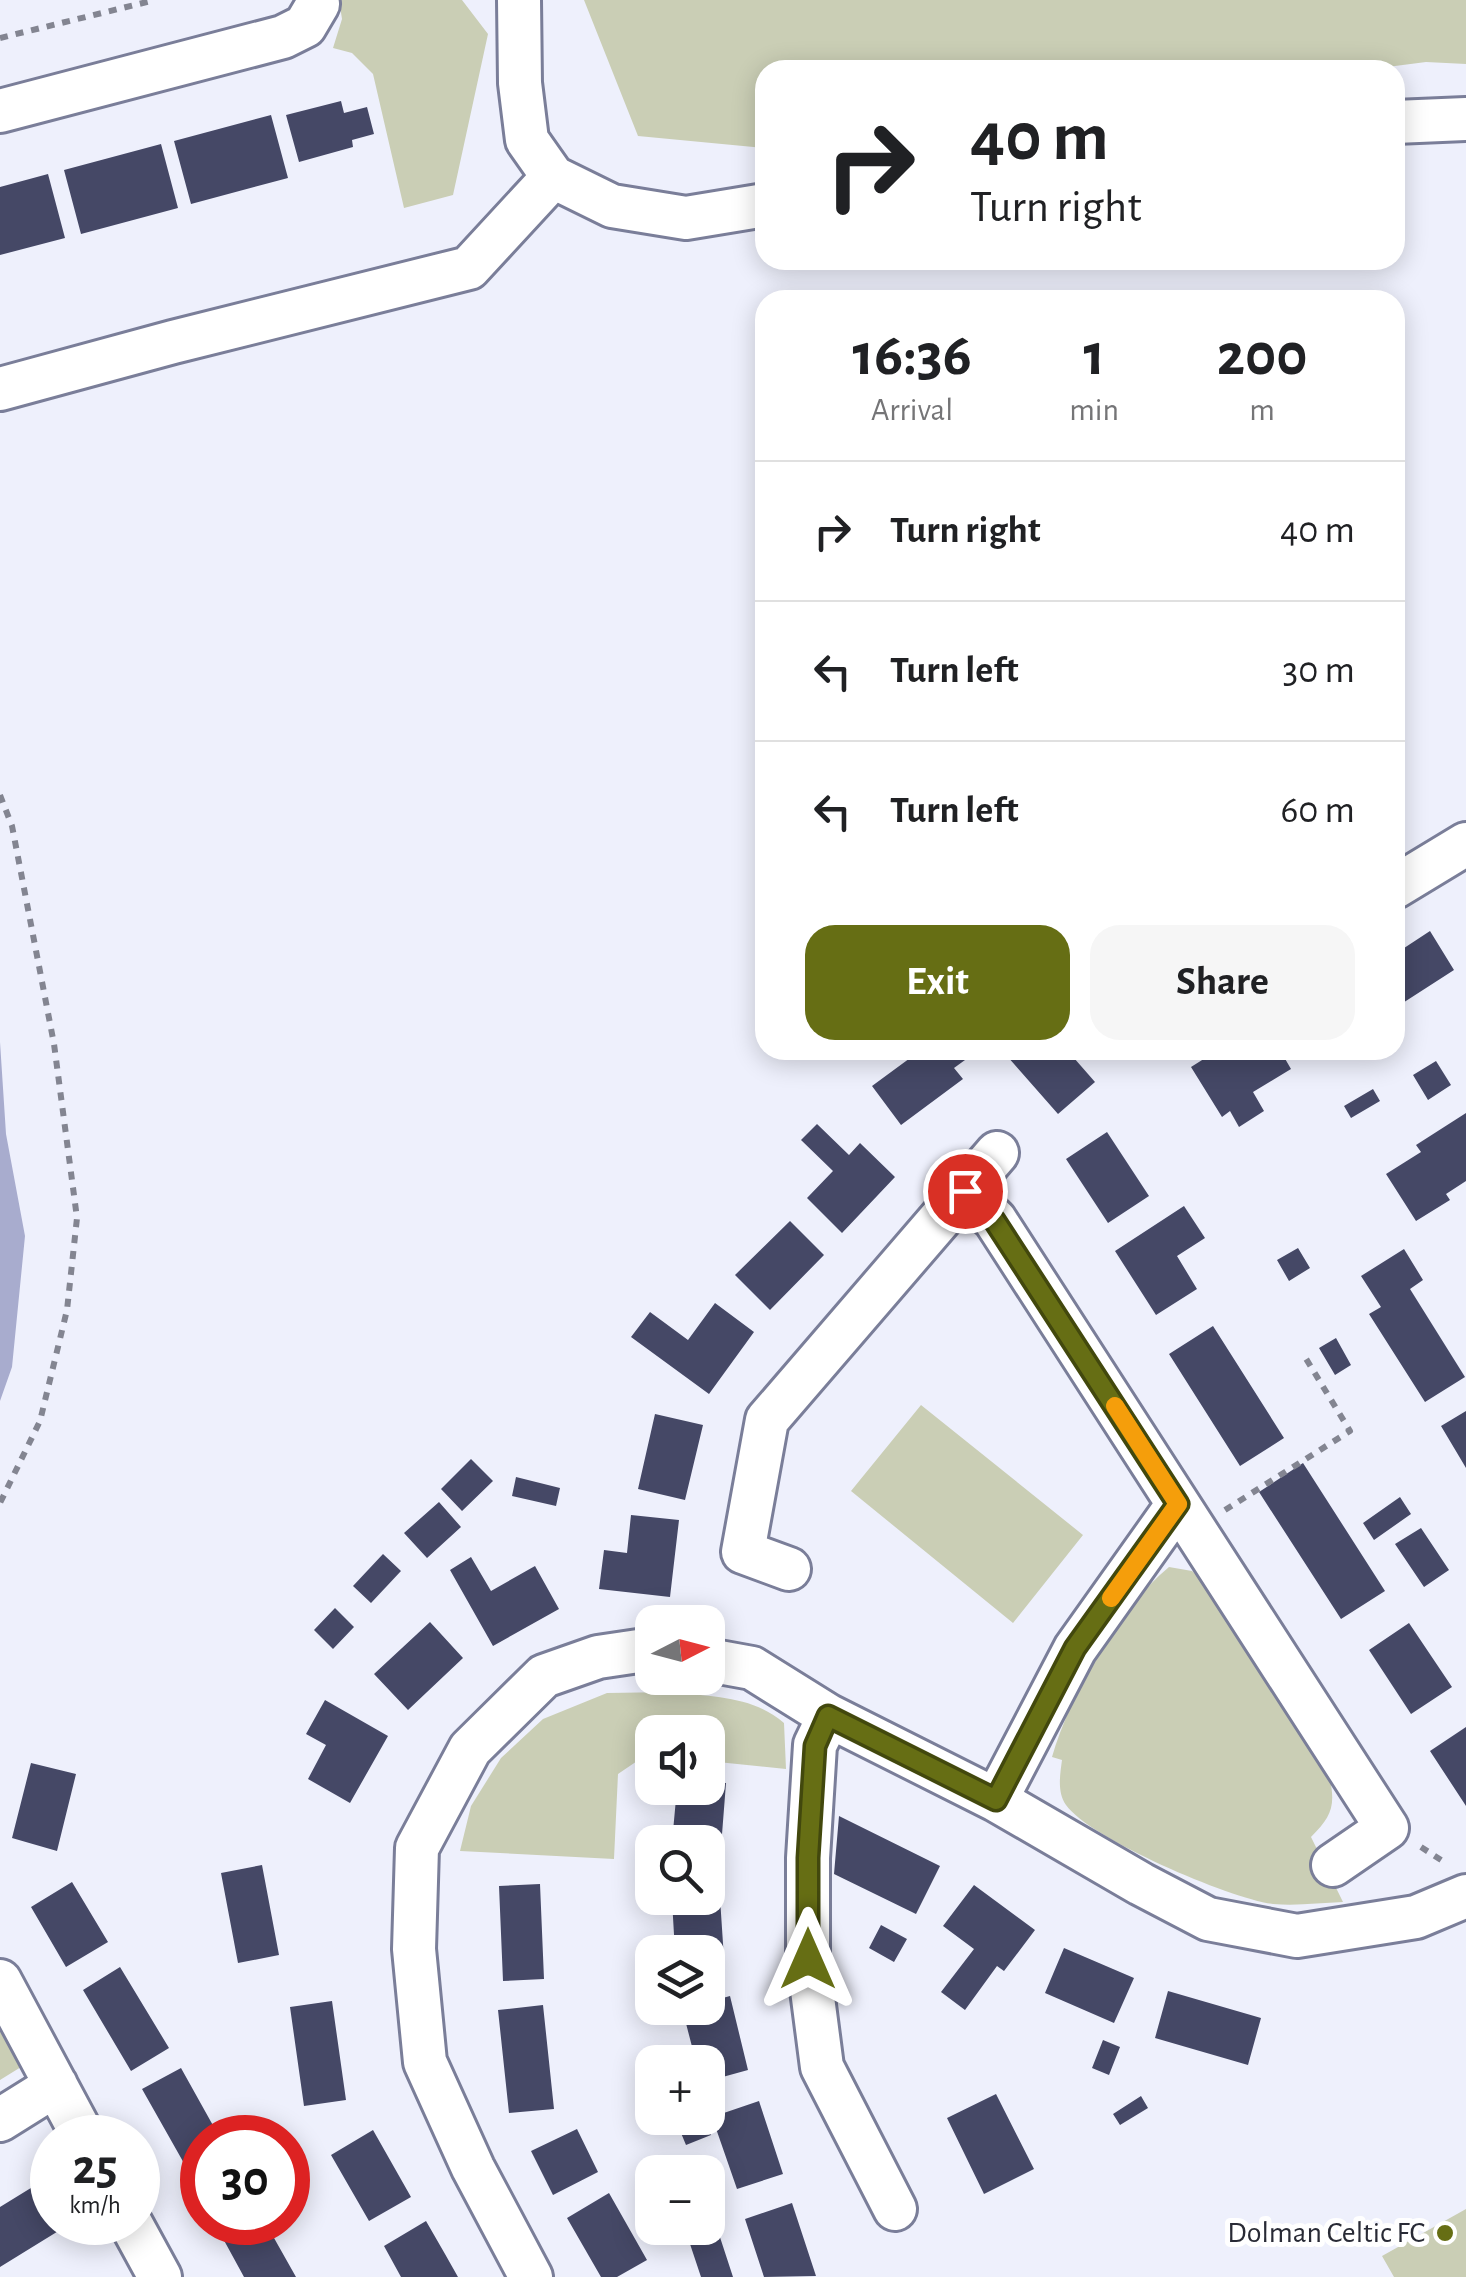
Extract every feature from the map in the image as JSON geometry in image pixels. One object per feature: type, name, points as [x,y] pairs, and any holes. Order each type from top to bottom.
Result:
[{"type":"street","points":[[0,112],[283,36],[305,26],[317,0]]},
{"type":"street","points":[[519,0],[520,83],[526,140],[553,177],[612,206],[686,218],[755,207]]},
{"type":"street","points":[[1405,122],[1466,120]]},
{"type":"street","points":[[0,389],[469,268],[553,177]]},
{"type":"street","points":[[1405,882],[1465,848]]},
{"type":"street","points":[[789,1569],[743,1552],[767,1420],[997,1153]]},
{"type":"street","points":[[965,1191],[994,1220],[1388,1828],[1333,1865]]},
{"type":"street","points":[[996,1800],[1075,1648],[1187,1517]]},
{"type":"street","points":[[530,2277],[473,2168],[425,2062],[414,1949],[417,1848],[470,1748],[544,1676],[598,1657],[635,1652]]},
{"type":"street","points":[[725,1663],[752,1668],[828,1716],[996,1800],[1208,1918],[1297,1936],[1416,1917],[1457,1881]]},
{"type":"street","points":[[828,1716],[815,1746],[808,1858],[808,1959],[822,2067],[896,2209]]},
{"type":"street","points":[[0,1981],[72,2115]]},
{"type":"street","points":[[0,2120],[56,2085]]},
{"type":"street","points":[[143,2245],[160,2277]]},
{"type":"path","points":[[0,38],[155,0]]},
{"type":"path","points":[[0,794],[12,826],[54,1044],[77,1218],[67,1310],[40,1421],[0,1504]]},
{"type":"path","points":[[1187,1517],[1350,1431],[1305,1357]]},
{"type":"path","points":[[1388,1828],[1457,1881]]},
{"type":"green space","points":[[339,0],[462,0],[488,34],[453,195],[404,208],[373,74],[352,53],[333,48],[342,19]]},
{"type":"green space","points":[[584,0],[1466,0],[1466,64],[1405,65],[1405,60],[755,60],[755,147],[638,136]]},
{"type":"green space","points":[[921,1405],[1083,1535],[1013,1623],[851,1491]]},
{"type":"green space","points":[[1169,1567],[1192,1571],[1208,1584],[1330,1780],[1330,1812],[1311,1837],[1343,1902],[1273,1904],[1226,1891],[1131,1850],[1080,1819],[1063,1800],[1062,1760],[1052,1757],[1071,1706],[1114,1629]]},
{"type":"green space","points":[[607,1693],[698,1695],[759,1707],[784,1723],[786,1769],[725,1763],[725,1715],[635,1715],[635,1762],[618,1774],[614,1859],[460,1851],[471,1806],[501,1758],[543,1719]]},
{"type":"green space","points":[[0,2028],[21,2067],[0,2080]]},
{"type":"green space","name":"Dolman Celtic FC","points":[[1466,2209],[1466,2277],[1394,2277],[1382,2256]]},
{"type":"water","points":[[0,1042],[6,1134],[25,1236],[12,1367],[0,1401]]},
{"type":"building","points":[[341,101],[344,113],[367,107],[374,134],[352,140],[353,147],[299,162],[286,115]]},
{"type":"building","points":[[271,115],[288,178],[191,204],[174,141]]},
{"type":"building","points":[[161,144],[178,208],[81,234],[64,170]]},
{"type":"building","points":[[48,174],[65,238],[0,255],[0,187]]},
{"type":"building","points":[[1430,931],[1454,970],[1405,1002],[1405,947]]},
{"type":"building","points":[[907,1060],[965,1060],[954,1068],[963,1079],[901,1125],[872,1086]]},
{"type":"building","points":[[1011,1060],[1076,1060],[1095,1082],[1058,1114]]},
{"type":"building","points":[[1202,1060],[1286,1060],[1291,1069],[1253,1092],[1264,1111],[1239,1127],[1230,1111],[1222,1117],[1191,1067]]},
{"type":"building","points":[[1436,1061],[1451,1085],[1428,1100],[1413,1075]]},
{"type":"building","points":[[1373,1089],[1380,1101],[1351,1118],[1344,1106]]},
{"type":"building","points":[[1466,1113],[1466,1181],[1446,1194],[1450,1200],[1416,1221],[1386,1174],[1421,1152],[1416,1145]]},
{"type":"building","points":[[817,1124],[849,1155],[860,1143],[895,1177],[842,1233],[807,1198],[833,1171],[801,1140]]},
{"type":"building","points":[[1107,1132],[1149,1196],[1108,1223],[1066,1159]]},
{"type":"building","points":[[1184,1206],[1205,1238],[1177,1256],[1197,1289],[1156,1315],[1115,1251]]},
{"type":"building","points":[[790,1221],[824,1255],[770,1310],[735,1275]]},
{"type":"building","points":[[1298,1248],[1310,1268],[1289,1281],[1277,1260]]},
{"type":"building","points":[[1404,1249],[1423,1280],[1410,1289],[1465,1377],[1425,1402],[1369,1314],[1381,1307],[1361,1276]]},
{"type":"building","points":[[715,1303],[754,1332],[709,1394],[631,1337],[650,1312],[688,1340]]},
{"type":"building","points":[[1213,1326],[1284,1438],[1240,1466],[1169,1354]]},
{"type":"building","points":[[1336,1338],[1351,1365],[1335,1375],[1319,1348]]},
{"type":"building","points":[[1466,1411],[1466,1468],[1441,1426]]},
{"type":"building","points":[[655,1414],[703,1425],[685,1500],[638,1489]]},
{"type":"building","points":[[471,1459],[493,1481],[462,1511],[441,1489]]},
{"type":"building","points":[[1303,1463],[1385,1591],[1341,1619],[1259,1492]]},
{"type":"building","points":[[516,1477],[560,1488],[556,1506],[512,1496]]},
{"type":"building","points":[[1400,1497],[1411,1514],[1374,1540],[1363,1523]]},
{"type":"building","points":[[439,1502],[461,1527],[427,1558],[404,1533]]},
{"type":"building","points":[[631,1515],[679,1520],[670,1597],[599,1589],[604,1550],[627,1553]]},
{"type":"building","points":[[1421,1528],[1449,1570],[1424,1587],[1395,1544]]},
{"type":"building","points":[[383,1554],[401,1571],[371,1603],[353,1586]]},
{"type":"building","points":[[471,1557],[491,1591],[535,1566],[559,1609],[493,1646],[450,1570]]},
{"type":"building","points":[[335,1608],[354,1627],[333,1649],[314,1630]]},
{"type":"building","points":[[430,1622],[463,1658],[408,1710],[374,1674]]},
{"type":"building","points":[[1409,1623],[1452,1687],[1411,1714],[1369,1650]]},
{"type":"building","points":[[325,1700],[388,1736],[350,1803],[308,1779],[326,1745],[306,1734]]},
{"type":"building","points":[[1466,1727],[1466,1806],[1430,1751]]},
{"type":"building","points":[[31,1763],[76,1774],[57,1851],[12,1838]]},
{"type":"building","points":[[675,1805],[724,1805],[723,1825],[674,1825]]},
{"type":"building","points":[[839,1816],[940,1866],[916,1914],[834,1874]]},
{"type":"building","points":[[262,1865],[279,1955],[238,1963],[221,1873]]},
{"type":"building","points":[[72,1882],[108,1942],[66,1967],[31,1907]]},
{"type":"building","points":[[540,1884],[544,1979],[503,1981],[499,1886]]},
{"type":"building","points":[[974,1885],[1035,1930],[1004,1971],[997,1966],[965,2010],[941,1992],[974,1949],[943,1926]]},
{"type":"building","points":[[673,1915],[721,1915],[722,1935],[674,1935]]},
{"type":"building","points":[[881,1925],[907,1939],[894,1962],[869,1948]]},
{"type":"building","points":[[1064,1948],[1134,1978],[1114,2023],[1045,1993]]},
{"type":"building","points":[[120,1967],[169,2048],[131,2071],[83,1990]]},
{"type":"building","points":[[1168,1991],[1261,2018],[1248,2065],[1155,2038]]},
{"type":"building","points":[[730,1996],[748,2070],[725,2076],[725,2045],[692,2045],[686,2025],[725,2025],[725,1997]]},
{"type":"building","points":[[332,2001],[346,2100],[304,2106],[290,2007]]},
{"type":"building","points":[[543,2005],[554,2109],[509,2113],[498,2010]]},
{"type":"building","points":[[1103,2040],[1120,2047],[1109,2075],[1092,2068]]},
{"type":"building","points":[[181,2068],[207,2115],[180,2115],[180,2156],[160,2115],[142,2089]]},
{"type":"building","points":[[996,2094],[1034,2169],[984,2194],[947,2118]]},
{"type":"building","points":[[1141,2096],[1148,2108],[1120,2125],[1113,2114]]},
{"type":"building","points":[[759,2101],[783,2174],[737,2189],[718,2135],[725,2135],[725,2113]]},
{"type":"building","points":[[577,2129],[598,2172],[553,2195],[531,2151]]},
{"type":"building","points":[[373,2130],[411,2197],[369,2221],[331,2155]]},
{"type":"building","points":[[682,2135],[711,2135],[686,2145]]},
{"type":"building","points":[[30,2189],[30,2245],[36,2245],[0,2267],[0,2207]]},
{"type":"building","points":[[609,2193],[635,2245],[647,2260],[617,2277],[601,2277],[567,2218]]},
{"type":"building","points":[[792,2203],[816,2276],[764,2277],[745,2219]]},
{"type":"building","points":[[426,2221],[458,2277],[401,2277],[384,2246]]},
{"type":"building","points":[[227,2245],[278,2245],[296,2277],[244,2277]]},
{"type":"building","points":[[690,2245],[723,2245],[733,2277],[701,2277]]},
{"type":"slow traffic","points":[[1111,1598],[1178,1504],[1115,1406]]},
{"type":"place","name":"Dolman Celtic FC","points":[[1445,2233]]},
{"type":"route","points":[[808,1959],[808,1858],[815,1746],[828,1716],[996,1800],[1075,1648],[1178,1504],[994,1220],[965,1191]]}]
